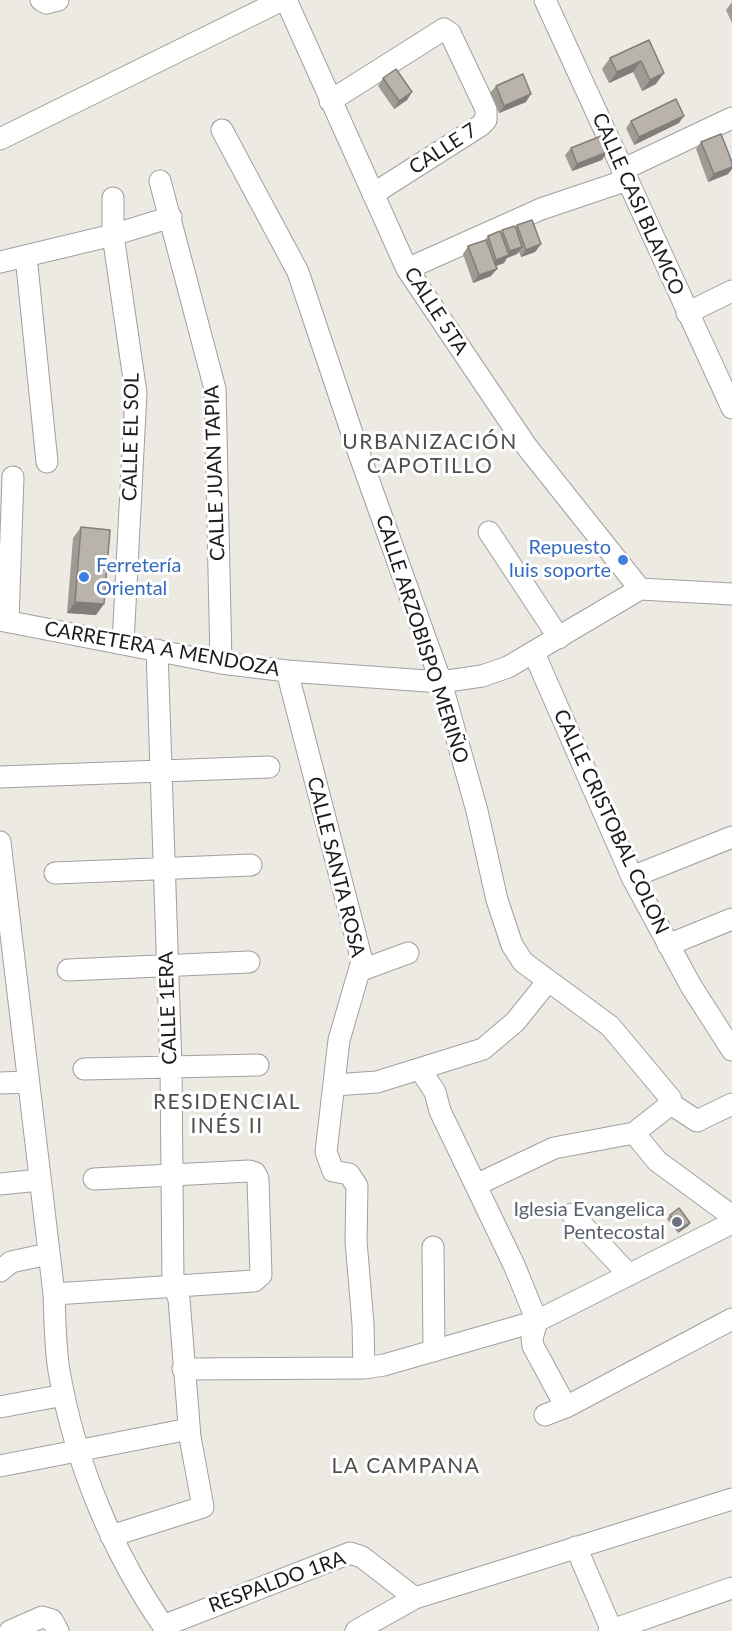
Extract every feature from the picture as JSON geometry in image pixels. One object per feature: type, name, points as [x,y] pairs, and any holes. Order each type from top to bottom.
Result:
[{"type":"street","name":"CALLE 5TA","points":[[284,0],[407,269],[527,447],[640,588]]},
{"type":"street","points":[[0,139],[284,0]]},
{"type":"street","name":"CALLE CASI BLAMCO","points":[[545,0],[732,408]]},
{"type":"street","name":"CALLE 7","points":[[330,101],[444,29],[450,33],[486,109],[486,120],[373,194]]},
{"type":"street","points":[[407,269],[624,175],[732,118]]},
{"type":"street","name":"CALLE ARZOBISPO MERIÑO","points":[[222,130],[298,272],[357,448],[441,682],[477,811],[506,928],[523,962],[610,1026],[670,1099],[671,1104]]},
{"type":"street","name":"CALLE JUAN TAPIA","points":[[160,181],[215,389],[221,663]]},
{"type":"street","name":"CALLE EL SOL","points":[[113,198],[113,235],[136,393],[123,643]]},
{"type":"street","points":[[0,262],[113,235],[171,217]]},
{"type":"street","points":[[26,256],[47,462]]},
{"type":"street","points":[[687,313],[732,291]]},
{"type":"street","points":[[4,620],[13,477]]},
{"type":"street","points":[[489,532],[559,638]]},
{"type":"street","points":[[640,588],[732,594]]},
{"type":"street","name":"CARRETERA A MENDOZA","points":[[4,620],[221,663],[287,671],[441,682],[482,676],[508,667],[640,588]]},
{"type":"street","name":"CALLE 1ERA","points":[[111,1536],[203,1506],[189,1429],[179,1299],[173,1284],[170,1174],[171,1067],[157,650]]},
{"type":"street","name":"CALLE CRISTOBAL COLON","points":[[534,653],[632,877],[668,945],[732,1050]]},
{"type":"street","name":"CALLE SANTA ROSA","points":[[287,671],[362,961],[339,1040],[326,1152],[333,1170],[349,1174],[357,1186],[356,1241],[364,1368]]},
{"type":"street","points":[[0,777],[269,767]]},
{"type":"street","points":[[632,877],[732,837]]},
{"type":"street","points":[[0,842],[54,1294],[59,1368],[64,1395],[79,1451],[111,1536],[165,1628]]},
{"type":"street","points":[[55,873],[251,865]]},
{"type":"street","points":[[668,945],[732,919]]},
{"type":"street","points":[[359,971],[408,953]]},
{"type":"street","points":[[68,970],[249,962]]},
{"type":"street","points":[[334,1084],[377,1082],[483,1049],[515,1022],[548,981]]},
{"type":"street","points":[[84,1069],[258,1065]]},
{"type":"street","points":[[420,1069],[435,1092],[440,1111],[537,1321],[532,1338],[533,1347],[566,1407]]},
{"type":"street","points":[[0,1083],[28,1082]]},
{"type":"street","points":[[476,1185],[554,1148],[634,1133],[671,1104],[697,1121],[732,1104]]},
{"type":"street","points":[[634,1133],[657,1161],[732,1216]]},
{"type":"street","points":[[54,1294],[173,1284],[254,1281],[261,1275],[258,1179],[255,1173],[249,1171],[94,1179]]},
{"type":"street","points":[[0,1184],[39,1180]]},
{"type":"street","points":[[572,1214],[629,1275]]},
{"type":"street","points":[[183,1369],[364,1368],[384,1365],[537,1321],[732,1223]]},
{"type":"street","points":[[433,1247],[434,1351]]},
{"type":"street","points":[[0,1271],[11,1262],[48,1254]]},
{"type":"street","points":[[545,1415],[566,1407],[732,1319]]},
{"type":"street","points":[[0,1407],[64,1395]]},
{"type":"street","points":[[0,1466],[189,1429]]},
{"type":"street","points":[[356,1631],[416,1598],[732,1499]]},
{"type":"street","points":[[576,1547],[611,1631],[732,1588]]},
{"type":"street","name":"RESPALDO 1RA","points":[[165,1628],[350,1553],[362,1557],[416,1598]]},
{"type":"street","points":[[10,1631],[48,1617],[58,1631]]},
{"type":"building","points":[[649,40],[664,73],[650,80],[641,61],[617,72],[610,58]]},
{"type":"building","points":[[396,69],[412,92],[399,101],[383,78]]},
{"type":"building","points":[[523,74],[531,94],[504,106],[496,86]]},
{"type":"building","points":[[676,99],[684,116],[639,137],[631,121]]},
{"type":"building","points":[[721,134],[732,167],[714,174],[701,142]]},
{"type":"building","points":[[601,136],[607,152],[577,164],[571,148]]},
{"type":"building","points":[[532,220],[541,244],[526,250],[517,225]]},
{"type":"building","points":[[515,226],[522,247],[510,251],[502,230]]},
{"type":"building","points":[[500,231],[509,255],[496,260],[488,236]]},
{"type":"building","points":[[486,240],[497,269],[479,275],[468,246]]},
{"type":"building","name":"Ferretería Oriental","points":[[81,527],[110,530],[104,604],[75,602]]},
{"type":"building","points":[[679,1208],[690,1223],[680,1229],[670,1215]]},
{"type":"place","name":"Repuesto luis soporte","points":[[623,560]]},
{"type":"place","name":"Ferretería Oriental","points":[[84,577]]},
{"type":"place","name":"Iglesia Evangelica Pentecostal","points":[[677,1222]]},
{"type":"district","name":"URBANIZACIÓN CAPOTILLO","points":[[430,454]]},
{"type":"district","name":"RESIDENCIAL INÉS II","points":[[227,1114]]},
{"type":"district","name":"LA CAMPANA","points":[[406,1466]]}]
